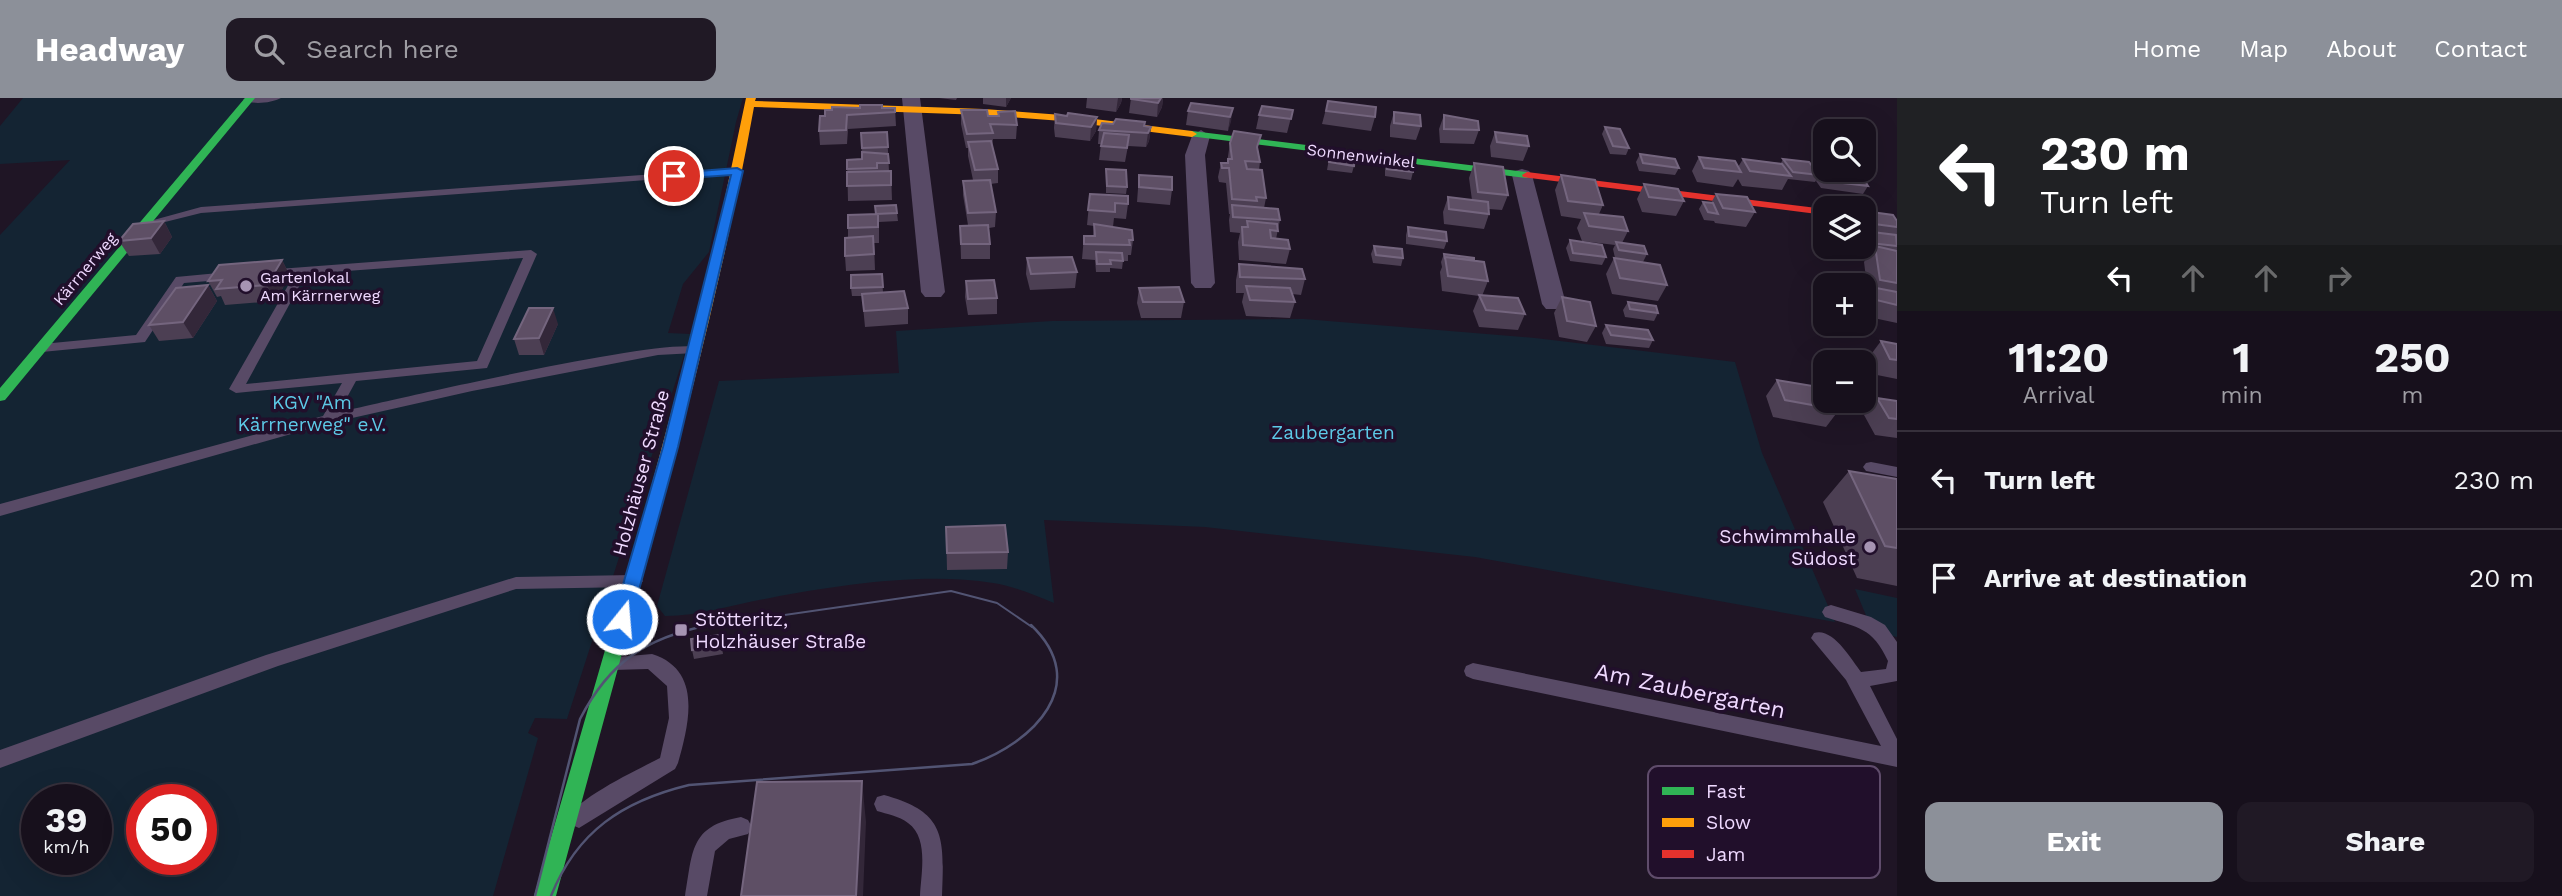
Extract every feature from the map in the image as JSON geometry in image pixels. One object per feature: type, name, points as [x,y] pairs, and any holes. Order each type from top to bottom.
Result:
[{"type":"street","name":"Kärrnerweg","points":[[0,397],[249,99]]},
{"type":"street","name":"Sonnenwinkel","points":[[750,101],[912,104],[1062,118],[1813,211]]},
{"type":"street","name":"Holzhäuser Straße","points":[[545,896],[634,581],[695,349],[737,171],[750,101]]},
{"type":"street","points":[[912,104],[933,292]]},
{"type":"street","points":[[1201,136],[1195,155],[1203,283]]},
{"type":"street","points":[[1522,176],[1554,304]]},
{"type":"lane","points":[[249,99],[276,98]]},
{"type":"lane","points":[[145,224],[201,211],[737,171]]},
{"type":"lane","points":[[42,348],[140,338],[180,280],[531,254],[472,387]]},
{"type":"lane","points":[[302,271],[236,389],[482,365]]},
{"type":"lane","points":[[0,510],[328,419],[472,387],[658,351],[695,349]]},
{"type":"lane","points":[[328,419],[352,377]]},
{"type":"lane","points":[[1871,467],[1897,472]]},
{"type":"lane","points":[[0,759],[285,656],[516,583],[634,581]]},
{"type":"lane","points":[[1831,612],[1868,622],[1877,628],[1886,635],[1897,662],[1893,675],[1855,681]]},
{"type":"lane","points":[[1820,638],[1836,651],[1897,758]]},
{"type":"lane","points":[[563,830],[602,801],[668,763],[675,740],[680,702],[671,677],[652,661],[610,663]]},
{"type":"lane","name":"Am Zaubergarten","points":[[1473,671],[1897,758]]},
{"type":"lane","points":[[884,804],[900,807],[919,817],[932,838],[931,896]]},
{"type":"lane","points":[[696,896],[705,846],[724,830],[741,827]]},
{"type":"green space","name":"KGV \"Am Kärrnerweg\" e.V.","points":[[23,98],[743,98],[709,252],[683,284],[668,333],[691,334],[567,719],[535,718],[528,733],[538,738],[493,896],[0,896],[0,235],[70,160],[0,164],[0,126]]},
{"type":"green space","name":"Zaubergarten","points":[[1304,319],[1535,338],[1735,362],[1762,453],[1835,622],[1475,557],[1205,527],[1044,520],[1054,603],[1001,584],[910,579],[824,589],[678,615],[665,616],[657,606],[719,381],[899,373],[896,331],[1052,321]]},
{"type":"green space","points":[[1855,589],[1897,598],[1897,637],[1873,632]]},
{"type":"building","points":[[1131,98],[1161,98],[1158,103]]},
{"type":"building","points":[[1328,101],[1376,107],[1375,117],[1326,111]]},
{"type":"building","points":[[1191,103],[1233,108],[1230,117],[1188,111]]},
{"type":"building","points":[[860,105],[882,105],[882,108],[895,108],[895,112],[847,115],[846,130],[819,131],[820,116],[825,116],[825,110],[832,110],[832,107],[860,108]]},
{"type":"building","points":[[1262,106],[1293,110],[1291,119],[1259,115]]},
{"type":"building","points":[[961,110],[987,110],[988,116],[999,116],[998,112],[1015,111],[1017,125],[990,124],[993,133],[967,134]]},
{"type":"building","points":[[1394,112],[1420,115],[1421,126],[1394,123]]},
{"type":"building","points":[[1068,113],[1097,117],[1091,127],[1056,123],[1055,114],[1067,116]]},
{"type":"building","points":[[1444,115],[1478,121],[1479,130],[1444,129]]},
{"type":"building","points":[[1116,119],[1145,122],[1144,126],[1151,127],[1148,133],[1099,130],[1102,123],[1113,124]]},
{"type":"building","points":[[1605,127],[1620,129],[1629,148],[1613,146]]},
{"type":"building","points":[[1234,131],[1261,135],[1257,147],[1260,162],[1245,161],[1247,169],[1262,170],[1266,198],[1256,197],[1257,201],[1232,199],[1229,168],[1222,168],[1221,163],[1228,163],[1228,159],[1232,159],[1230,143]]},
{"type":"building","points":[[887,132],[888,147],[862,148],[861,133]]},
{"type":"building","points":[[1495,132],[1527,136],[1529,146],[1497,142]]},
{"type":"building","points":[[1104,133],[1129,135],[1127,148],[1101,146]]},
{"type":"building","points":[[991,141],[998,169],[975,170],[968,142]]},
{"type":"building","points":[[862,152],[888,154],[889,163],[877,163],[877,168],[847,169],[847,160],[862,159]]},
{"type":"building","points":[[1330,153],[1355,156],[1354,166],[1329,162]]},
{"type":"building","points":[[1640,154],[1675,159],[1679,168],[1643,163]]},
{"type":"building","points":[[1699,157],[1735,161],[1741,172],[1704,168]]},
{"type":"building","points":[[1743,159],[1782,164],[1791,176],[1750,171]]},
{"type":"building","points":[[1783,159],[1809,162],[1813,167],[1813,174],[1793,172]]},
{"type":"building","points":[[1387,160],[1413,163],[1413,172],[1387,169]]},
{"type":"building","points":[[1474,163],[1503,167],[1508,195],[1478,192]]},
{"type":"building","points":[[1106,169],[1126,170],[1127,187],[1107,186]]},
{"type":"building","points":[[891,171],[891,185],[847,186],[847,172]]},
{"type":"building","points":[[1139,175],[1172,177],[1172,190],[1139,187]]},
{"type":"building","points":[[1561,175],[1595,180],[1603,205],[1568,201]]},
{"type":"building","points":[[990,180],[996,212],[968,213],[963,181]]},
{"type":"building","points":[[1834,182],[1866,182],[1868,186]]},
{"type":"building","points":[[1644,184],[1678,189],[1684,201],[1649,197]]},
{"type":"building","points":[[1090,194],[1128,196],[1128,204],[1115,203],[1115,212],[1088,210]]},
{"type":"building","points":[[1716,194],[1747,197],[1755,212],[1723,208]]},
{"type":"building","points":[[1448,197],[1488,202],[1489,214],[1449,209]]},
{"type":"building","points":[[1703,202],[1713,203],[1718,214],[1708,212]]},
{"type":"building","points":[[896,205],[897,213],[876,214],[875,206]]},
{"type":"building","points":[[1232,205],[1278,209],[1280,220],[1233,217]]},
{"type":"building","points":[[1584,213],[1623,217],[1628,231],[1589,226]]},
{"type":"building","points":[[1876,213],[1893,215],[1897,227],[1876,224]]},
{"type":"building","points":[[878,214],[878,227],[848,228],[848,215]]},
{"type":"building","points":[[164,221],[151,238],[119,241],[133,224]]},
{"type":"building","points":[[1247,221],[1277,224],[1278,231],[1270,230],[1271,238],[1288,240],[1290,249],[1243,245],[1242,227],[1248,227]]},
{"type":"building","points":[[1094,224],[1132,230],[1133,240],[1129,240],[1130,245],[1084,244],[1084,236],[1095,236]]},
{"type":"building","points":[[988,225],[990,244],[961,244],[960,226]]},
{"type":"building","points":[[1408,227],[1446,232],[1447,241],[1409,236]]},
{"type":"building","points":[[1876,232],[1896,235],[1897,246],[1876,244]]},
{"type":"building","points":[[873,236],[874,254],[845,256],[845,238]]},
{"type":"building","points":[[1570,240],[1602,245],[1606,257],[1573,253]]},
{"type":"building","points":[[1616,242],[1644,246],[1647,254],[1619,250]]},
{"type":"building","points":[[1374,246],[1402,249],[1403,258],[1376,255]]},
{"type":"building","points":[[1876,246],[1897,251],[1897,283],[1880,280]]},
{"type":"building","points":[[1096,252],[1122,253],[1123,261],[1110,260],[1111,264],[1097,264]]},
{"type":"building","points":[[1444,254],[1474,258],[1474,260],[1445,259]]},
{"type":"building","points":[[1072,257],[1077,272],[1031,274],[1027,258]]},
{"type":"building","points":[[1445,257],[1484,262],[1488,281],[1448,276]]},
{"type":"building","points":[[1614,258],[1660,265],[1667,285],[1620,278]]},
{"type":"building","points":[[282,260],[267,285],[216,289],[222,280],[208,281],[219,265]]},
{"type":"building","points":[[1239,264],[1302,269],[1305,279],[1240,277]]},
{"type":"building","points":[[882,274],[883,287],[851,288],[851,275]]},
{"type":"building","points":[[994,280],[997,298],[968,299],[966,281]]},
{"type":"building","points":[[208,285],[183,322],[149,325],[176,288]]},
{"type":"building","points":[[1246,286],[1290,288],[1295,302],[1250,300]]},
{"type":"building","points":[[1179,287],[1184,302],[1143,302],[1139,288]]},
{"type":"building","points":[[1876,288],[1897,292],[1897,305],[1876,300]]},
{"type":"building","points":[[904,291],[908,308],[864,311],[862,294]]},
{"type":"building","points":[[1479,295],[1518,298],[1525,314],[1486,310]]},
{"type":"building","points":[[1562,297],[1590,302],[1596,326],[1567,321]]},
{"type":"building","points":[[1628,302],[1656,306],[1658,313],[1630,309]]},
{"type":"building","points":[[529,308],[553,308],[539,338],[514,339]]},
{"type":"building","points":[[1606,325],[1648,330],[1653,340],[1611,335]]},
{"type":"building","points":[[1881,341],[1897,344],[1897,360],[1890,359]]},
{"type":"building","points":[[1777,380],[1813,386],[1813,405],[1785,400]]},
{"type":"building","points":[[1877,398],[1897,401],[1897,419],[1889,418]]},
{"type":"building","points":[[1849,471],[1897,479],[1897,548],[1885,546]]},
{"type":"building","points":[[1005,525],[1008,552],[947,553],[946,527]]},
{"type":"building","points":[[720,635],[721,645],[692,650],[691,639]]},
{"type":"building","points":[[862,781],[856,896],[741,896],[757,782]]},
{"type":"tram line","points":[[701,627],[951,591],[997,603],[1032,627]]},
{"type":"tram line","points":[[535,896],[580,719],[592,699],[617,667],[632,655],[666,637],[709,625]]},
{"type":"tram line","points":[[551,896],[574,853],[605,822],[623,810],[665,792],[689,785],[972,764],[995,754],[1016,742],[1034,726],[1048,709],[1056,689],[1057,669],[1049,647],[1031,625]]},
{"type":"traffic: fast","points":[[0,397],[250,98]]},
{"type":"traffic: fast","points":[[1192,134],[1527,175]]},
{"type":"traffic: fast","points":[[545,896],[646,536]]},
{"type":"traffic: slow","points":[[646,536],[717,264],[751,98]]},
{"type":"traffic: slow","points":[[750,104],[984,112],[1062,118],[1192,134]]},
{"type":"traffic: jam","points":[[1527,175],[1813,211]]},
{"type":"place","name":"Gartenlokal Am Kärrnerweg","points":[[246,286]]},
{"type":"place","name":"Schwimmhalle Südost","points":[[1870,547]]},
{"type":"place","name":"Stötteritz, Holzhäuser Straße","points":[[681,630]]},
{"type":"route","points":[[622,619],[701,331],[737,171],[674,176]]}]
